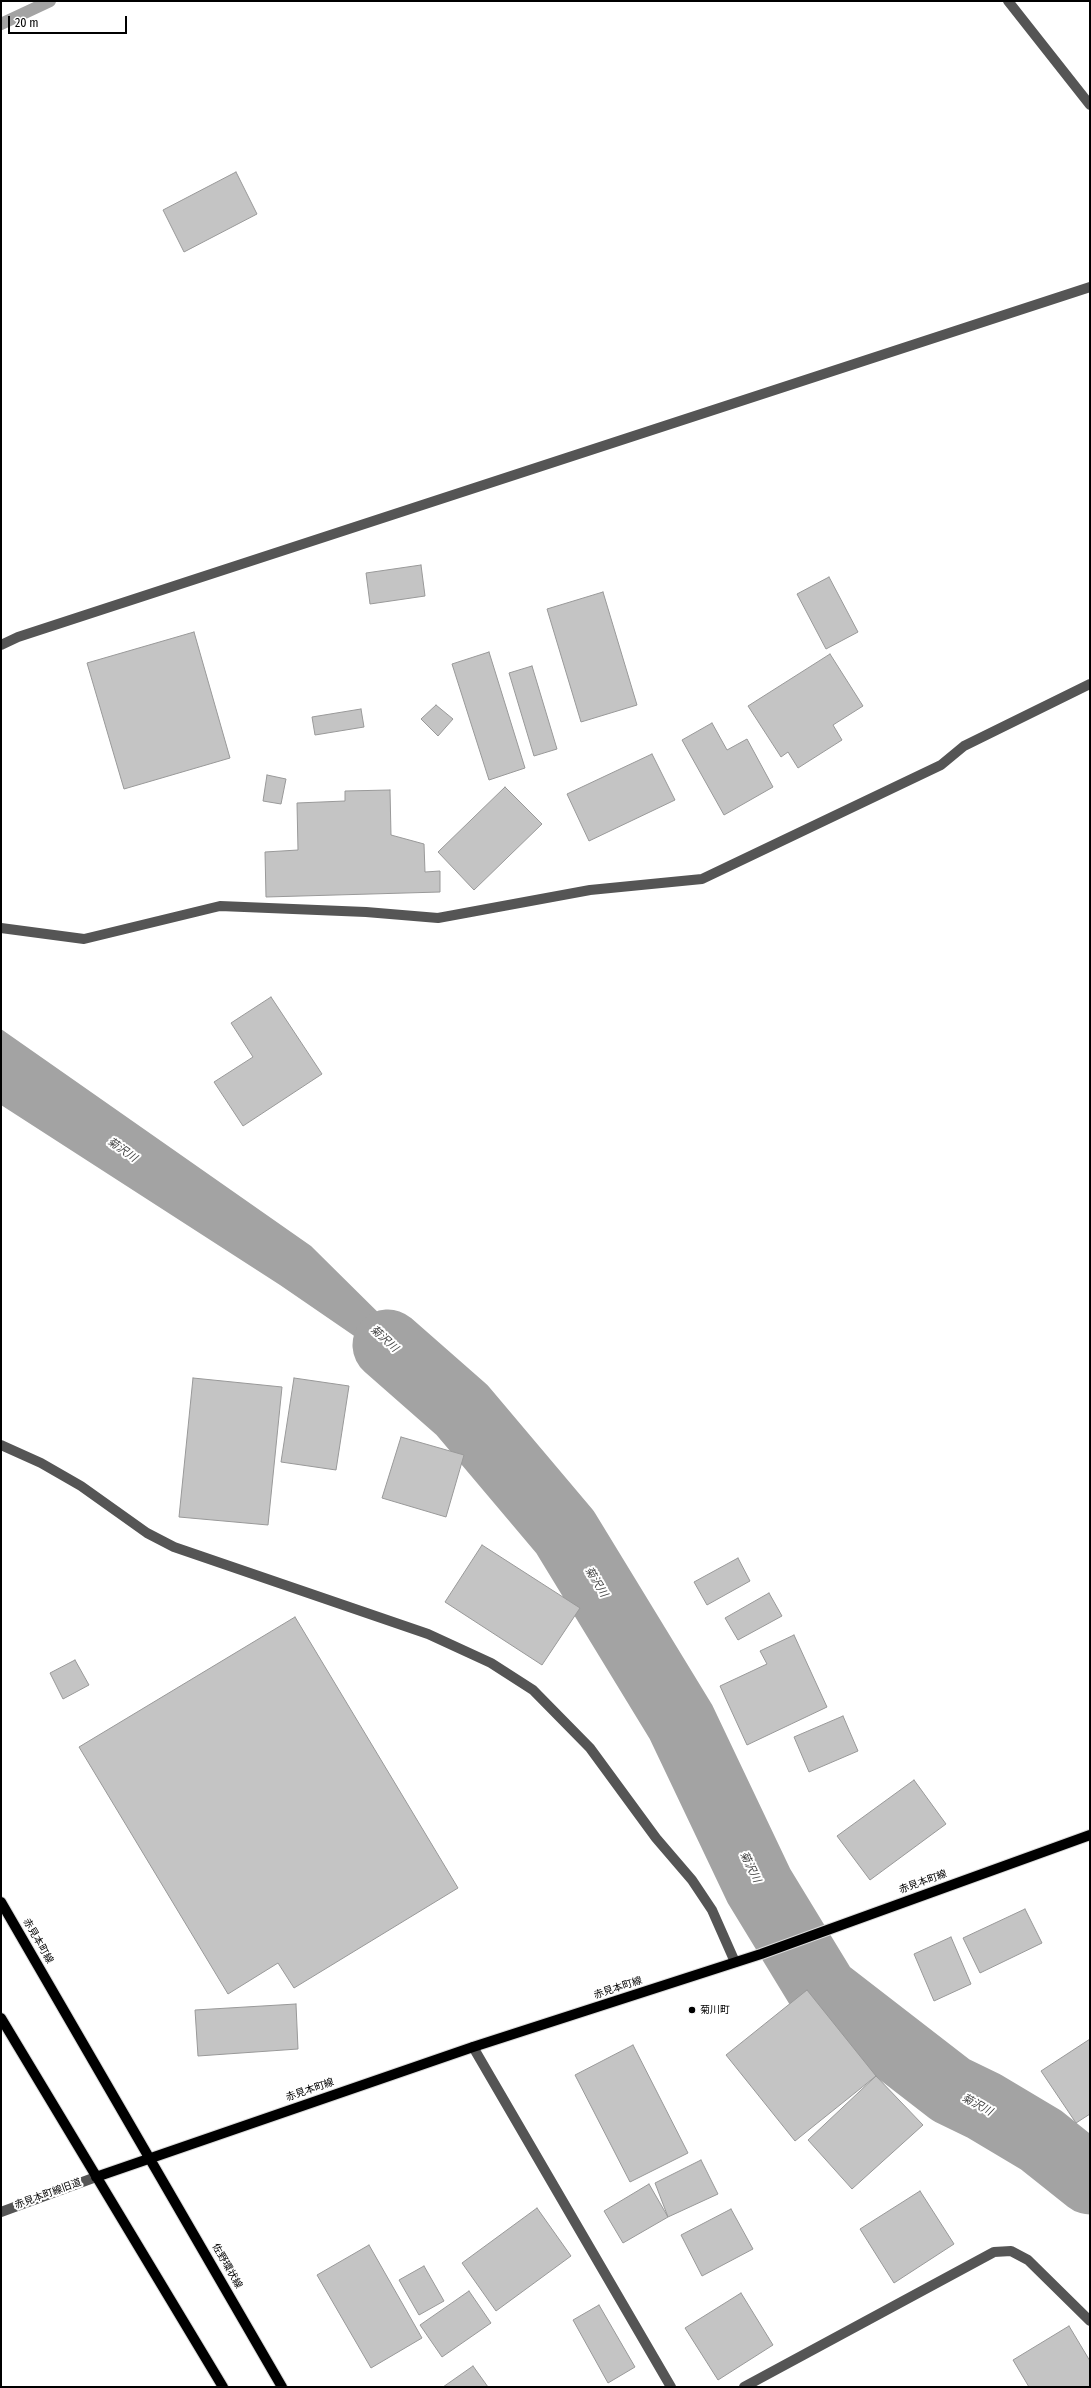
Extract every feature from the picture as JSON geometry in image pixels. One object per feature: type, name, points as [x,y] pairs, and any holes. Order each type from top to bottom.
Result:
[{"type":"main road","name":"赤見本町線","points":[[96,2177],[474,2047],[761,1954],[1090,1835]]},
{"type":"main road","name":"赤見本町線","points":[[1,1902],[151,2158]]},
{"type":"main road","points":[[1,2018],[223,2387]]},
{"type":"main road","name":"佐野環状線","points":[[151,2158],[282,2387]]},
{"type":"street","points":[[1008,1],[1090,105]]},
{"type":"street","points":[[1,645],[26,634],[1090,287]]},
{"type":"street","points":[[1,928],[84,939],[220,906],[366,912],[438,918],[590,890],[702,879],[941,765],[964,746],[1090,684]]},
{"type":"street","points":[[1,1445],[41,1463],[81,1486],[147,1533],[174,1547],[428,1634],[491,1663],[533,1690],[590,1748],[656,1838],[692,1880],[712,1910],[734,1962]]},
{"type":"street","points":[[474,2047],[671,2387]]},
{"type":"street","name":"赤見本町線旧道","points":[[1,2212],[96,2177]]},
{"type":"street","points":[[744,2387],[994,2252],[1012,2251],[1028,2260],[1090,2321]]},
{"type":"water","points":[[1,1029],[311,1246],[405,1339],[462,1410],[280,1285],[1,1105]]},
{"type":"building","points":[[236,172],[257,214],[184,252],[163,210]]},
{"type":"building","points":[[421,565],[425,596],[370,604],[366,573]]},
{"type":"building","points":[[829,577],[858,632],[826,649],[797,594]]},
{"type":"building","points":[[603,592],[637,705],[581,722],[547,609]]},
{"type":"building","points":[[194,632],[230,758],[124,789],[87,663]]},
{"type":"building","points":[[489,652],[525,768],[489,780],[452,664]]},
{"type":"building","points":[[830,654],[863,706],[833,725],[842,740],[798,768],[788,752],[781,757],[748,706]]},
{"type":"building","points":[[532,666],[557,749],[534,756],[509,673]]},
{"type":"building","points":[[436,705],[453,719],[438,736],[421,719]]},
{"type":"building","points":[[361,709],[364,727],[315,735],[312,717]]},
{"type":"building","points":[[712,723],[727,750],[747,739],[773,787],[724,815],[682,740]]},
{"type":"building","points":[[652,754],[675,800],[589,841],[567,794]]},
{"type":"building","points":[[267,775],[286,779],[281,804],[263,801]]},
{"type":"building","points":[[505,787],[542,824],[474,890],[438,852]]},
{"type":"building","points":[[390,790],[391,835],[424,844],[425,872],[440,871],[440,892],[266,897],[265,852],[298,850],[297,803],[345,801],[345,791]]},
{"type":"building","points":[[271,997],[322,1074],[243,1126],[214,1082],[253,1057],[231,1023]]},
{"type":"building","points":[[193,1378],[282,1387],[268,1525],[179,1517]]},
{"type":"building","points":[[294,1378],[349,1386],[336,1470],[281,1462]]},
{"type":"building","points":[[401,1437],[464,1455],[446,1517],[382,1498]]},
{"type":"building","points":[[482,1545],[580,1608],[542,1665],[445,1602]]},
{"type":"building","points":[[738,1558],[750,1581],[707,1605],[694,1582]]},
{"type":"building","points":[[769,1593],[782,1616],[738,1640],[725,1618]]},
{"type":"building","points":[[295,1617],[458,1888],[294,1988],[278,1963],[228,1994],[79,1747]]},
{"type":"building","points":[[794,1635],[827,1707],[747,1745],[720,1686],[767,1664],[760,1651]]},
{"type":"building","points":[[75,1660],[89,1685],[63,1699],[50,1673]]},
{"type":"building","points":[[843,1716],[858,1751],[809,1772],[794,1737]]},
{"type":"building","points":[[914,1780],[946,1824],[870,1880],[837,1836]]},
{"type":"building","points":[[1025,1909],[1042,1943],[980,1973],[963,1938]]},
{"type":"building","points":[[951,1937],[971,1984],[934,2001],[914,1954]]},
{"type":"building","points":[[807,1990],[876,2076],[795,2141],[726,2055]]},
{"type":"building","points":[[296,2004],[298,2049],[198,2056],[195,2010]]},
{"type":"building","points":[[1090,2039],[1090,2114],[1076,2123],[1041,2071]]},
{"type":"building","points":[[633,2045],[688,2153],[630,2182],[575,2075]]},
{"type":"building","points":[[876,2076],[923,2125],[852,2189],[808,2140]]},
{"type":"building","points":[[701,2160],[718,2194],[668,2217],[655,2183]]},
{"type":"building","points":[[649,2184],[668,2217],[623,2243],[604,2211]]},
{"type":"building","points":[[920,2191],[954,2244],[894,2283],[860,2229]]},
{"type":"building","points":[[537,2208],[571,2256],[496,2311],[462,2263]]},
{"type":"building","points":[[731,2209],[753,2249],[702,2276],[681,2235]]},
{"type":"building","points":[[369,2245],[422,2338],[371,2368],[317,2275]]},
{"type":"building","points":[[424,2266],[444,2301],[419,2315],[399,2280]]},
{"type":"building","points":[[469,2291],[491,2323],[442,2357],[420,2325]]},
{"type":"building","points":[[741,2293],[773,2345],[718,2380],[685,2328]]},
{"type":"building","points":[[599,2305],[635,2367],[608,2383],[573,2320]]},
{"type":"building","points":[[1069,2326],[1090,2361],[1090,2387],[1029,2387],[1013,2360]]},
{"type":"building","points":[[473,2366],[488,2387],[443,2387]]},
{"type":"waterway","name":"菊沢川","points":[[1,24],[50,1]]},
{"type":"waterway","name":"菊沢川","points":[[388,1345],[462,1410],[565,1532],[681,1722],[759,1886],[823,1991],[951,2090],[984,2106],[1041,2140],[1090,2179]]},
{"type":"place","name":"菊川町","points":[[692,2010]]}]
